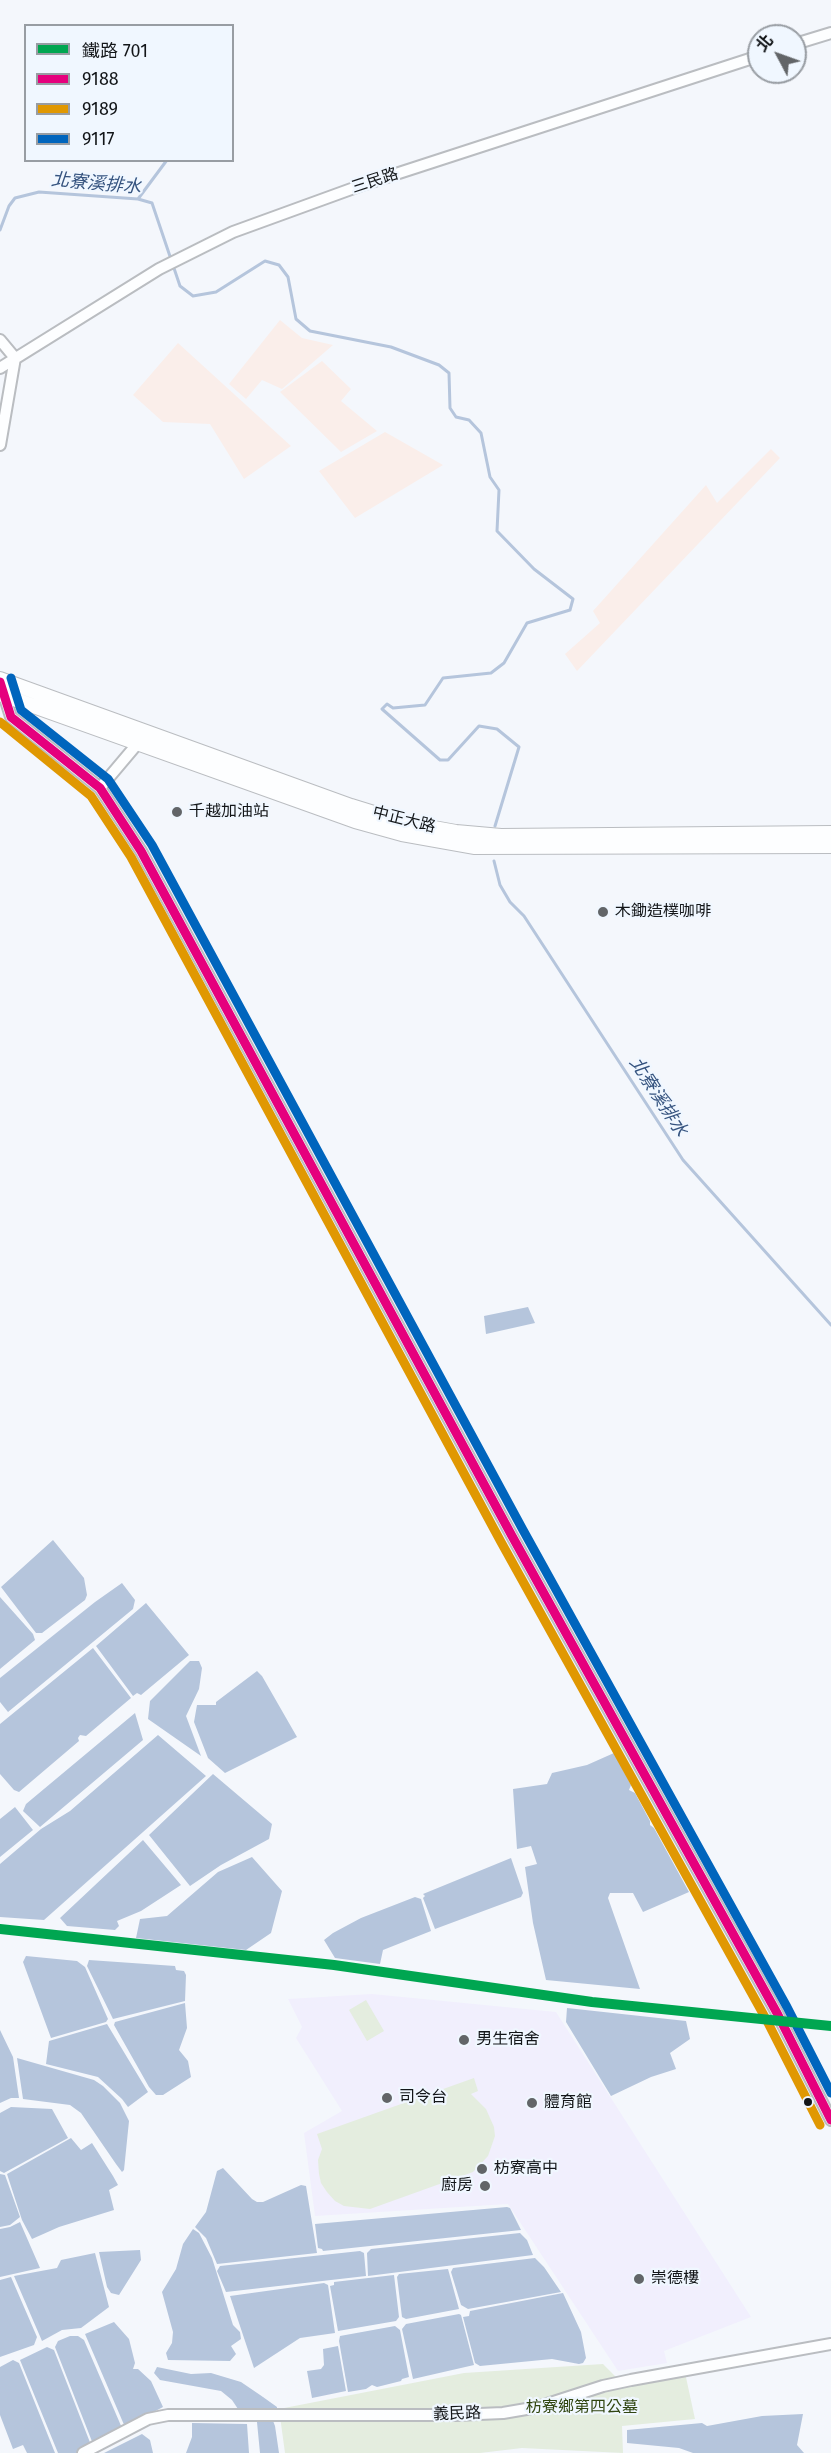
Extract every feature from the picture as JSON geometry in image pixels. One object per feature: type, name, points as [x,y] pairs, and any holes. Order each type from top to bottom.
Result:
[{"type":"main road","name":"中正大路","points":[[1,688],[138,743],[355,821],[402,834],[475,847],[831,846]]},
{"type":"main road","name":"中正大路","points":[[1,688],[406,823],[456,832],[501,836],[831,833]]},
{"type":"street","points":[[807,40],[831,33]]},
{"type":"street","name":"三民路","points":[[0,368],[159,269],[233,232],[304,204],[747,60]]},
{"type":"street","points":[[0,340],[15,358],[0,445]]},
{"type":"street","points":[[1,688],[11,717],[100,788],[141,851],[512,1536],[777,2013],[831,2120]]},
{"type":"street","points":[[100,788],[138,743]]},
{"type":"street","name":"義民路","points":[[83,2453],[148,2419],[168,2415],[456,2415],[503,2412],[538,2407],[613,2384],[831,2344]]},
{"type":"shaded area","points":[[280,320],[302,338],[333,345],[282,389],[262,380],[246,399],[229,384]]},
{"type":"shaded area","points":[[178,343],[291,446],[244,479],[210,424],[163,422],[133,395]]},
{"type":"shaded area","points":[[322,361],[351,389],[341,401],[377,431],[341,452],[280,392]]},
{"type":"shaded area","points":[[385,432],[443,465],[355,518],[319,471]]},
{"type":"shaded area","points":[[771,449],[780,458],[577,671],[565,654],[600,623],[593,611],[706,485],[717,503]]},
{"type":"shaded area","name":"枋寮高中","points":[[372,1994],[556,2012],[751,2317],[664,2351],[667,2363],[618,2371],[508,2204],[315,2216],[304,2133],[342,2111],[296,2038],[302,2027],[288,1999]]},
{"type":"green space","points":[[366,2000],[384,2031],[367,2041],[349,2010]]},
{"type":"green space","points":[[474,2078],[478,2091],[471,2094],[486,2109],[494,2127],[495,2136],[488,2156],[473,2172],[370,2209],[344,2206],[335,2201],[327,2192],[321,2183],[319,2174],[318,2160],[322,2149],[317,2134]]},
{"type":"green space","name":"枋寮鄉第四公墓","points":[[603,2364],[617,2378],[684,2368],[695,2419],[622,2426],[623,2453],[522,2448],[480,2453],[285,2453],[279,2409],[464,2373]]},
{"type":"water","points":[[528,1307],[535,1323],[486,1334],[484,1316]]},
{"type":"water","points":[[53,1540],[84,1578],[87,1595],[85,1600],[42,1633],[36,1633],[1,1587]]},
{"type":"water","points":[[122,1583],[135,1600],[133,1609],[8,1712],[0,1702],[0,1678]]},
{"type":"water","points":[[0,1597],[33,1634],[35,1640],[0,1669]]},
{"type":"water","points":[[146,1603],[189,1655],[141,1695],[137,1693],[133,1696],[96,1646]]},
{"type":"water","points":[[93,1648],[131,1698],[86,1736],[80,1735],[79,1741],[19,1792],[14,1790],[0,1774],[0,1724]]},
{"type":"water","points":[[190,1661],[199,1661],[202,1668],[199,1689],[186,1716],[201,1756],[148,1719],[150,1701]]},
{"type":"water","points":[[257,1671],[297,1737],[225,1773],[208,1758],[194,1722],[197,1705],[216,1705],[216,1702]]},
{"type":"water","points":[[135,1713],[143,1740],[40,1827],[23,1811],[26,1804]]},
{"type":"water","points":[[158,1735],[206,1776],[44,1920],[0,1917],[0,1864],[41,1829],[70,1811]]},
{"type":"water","points":[[614,1753],[631,1785],[629,1790],[635,1793],[650,1825],[654,1828],[689,1892],[643,1912],[633,1893],[610,1893],[608,1898],[640,1989],[546,1980],[533,1923],[525,1867],[537,1864],[531,1846],[517,1849],[513,1789],[547,1784],[552,1773],[587,1765]]},
{"type":"water","points":[[213,1774],[272,1824],[269,1839],[221,1865],[190,1886],[149,1835]]},
{"type":"water","points":[[15,1807],[33,1830],[0,1857],[0,1819]]},
{"type":"water","points":[[143,1840],[181,1885],[141,1911],[117,1921],[119,1926],[115,1930],[67,1926],[60,1918]]},
{"type":"water","points":[[252,1857],[282,1891],[271,1933],[246,1950],[136,1938],[140,1919],[167,1916],[218,1872]]},
{"type":"water","points":[[511,1858],[523,1893],[521,1897],[435,1929],[423,1894]]},
{"type":"water","points":[[415,1897],[421,1899],[431,1931],[383,1950],[380,1964],[335,1958],[324,1940],[361,1918]]},
{"type":"water","points":[[26,1956],[77,1961],[85,1967],[108,2019],[106,2022],[51,2038],[23,1962]]},
{"type":"water","points":[[89,1960],[175,1966],[176,1970],[184,1971],[186,1975],[185,2001],[113,2019],[87,1966]]},
{"type":"water","points":[[185,2003],[187,2028],[179,2050],[188,2061],[191,2077],[163,2095],[156,2095],[149,2087],[114,2025],[115,2022]]},
{"type":"water","points":[[567,2008],[686,2021],[690,2039],[670,2053],[676,2069],[651,2077],[611,2096],[566,2022]]},
{"type":"water","points":[[107,2024],[148,2092],[128,2107],[98,2077],[46,2064],[49,2041]]},
{"type":"water","points":[[0,2030],[13,2057],[19,2098],[11,2098],[0,2103]]},
{"type":"water","points":[[17,2058],[94,2080],[120,2103],[129,2121],[122,2172],[81,2113],[70,2105],[23,2099]]},
{"type":"water","points":[[11,2107],[52,2109],[68,2138],[4,2173],[0,2171],[0,2113]]},
{"type":"water","points":[[71,2138],[81,2150],[92,2143],[113,2176],[118,2185],[109,2190],[114,2210],[59,2227],[32,2239],[22,2220],[7,2174]]},
{"type":"water","points":[[223,2168],[257,2202],[263,2202],[301,2185],[306,2186],[317,2253],[217,2264],[206,2238],[195,2227],[206,2212],[217,2171]]},
{"type":"water","points":[[0,2174],[5,2175],[20,2217],[10,2225],[0,2227]]},
{"type":"water","points":[[510,2208],[521,2230],[323,2251],[318,2248],[315,2224]]},
{"type":"water","points":[[20,2222],[40,2268],[0,2277],[0,2229]]},
{"type":"water","points":[[193,2229],[199,2233],[212,2258],[233,2325],[240,2332],[241,2339],[231,2346],[236,2354],[230,2361],[168,2360],[166,2353],[172,2343],[173,2332],[162,2292],[176,2269],[183,2244]]},
{"type":"water","points":[[520,2233],[527,2240],[533,2255],[368,2276],[367,2253],[371,2249]]},
{"type":"water","points":[[140,2250],[141,2260],[119,2295],[111,2293],[107,2287],[99,2252]]},
{"type":"water","points":[[360,2251],[364,2253],[366,2276],[226,2292],[217,2271],[220,2266]]},
{"type":"water","points":[[95,2253],[109,2307],[81,2328],[62,2330],[42,2341],[14,2276],[57,2268],[61,2260]]},
{"type":"water","points":[[535,2258],[561,2292],[468,2309],[461,2305],[451,2272],[453,2268]]},
{"type":"water","points":[[448,2269],[459,2309],[406,2319],[402,2317],[397,2277],[399,2274]]},
{"type":"water","points":[[394,2275],[399,2317],[396,2321],[338,2331],[330,2286],[334,2285],[334,2282]]},
{"type":"water","points":[[11,2277],[37,2337],[34,2345],[0,2357],[0,2280]]},
{"type":"water","points":[[324,2283],[328,2285],[335,2333],[300,2338],[254,2368],[230,2296]]},
{"type":"water","points":[[563,2293],[581,2332],[586,2358],[583,2363],[552,2359],[480,2366],[475,2363],[463,2317],[469,2316],[470,2311]]},
{"type":"water","points":[[459,2314],[474,2365],[413,2379],[402,2329],[406,2324]]},
{"type":"water","points":[[114,2322],[129,2339],[135,2363],[133,2369],[138,2369],[151,2381],[163,2407],[125,2427],[85,2334]]},
{"type":"water","points":[[395,2326],[400,2330],[409,2377],[377,2387],[372,2385],[366,2389],[348,2392],[340,2336]]},
{"type":"water","points":[[70,2336],[78,2336],[84,2340],[122,2428],[93,2444],[55,2347],[58,2341]]},
{"type":"water","points":[[338,2346],[346,2391],[312,2398],[307,2371],[321,2369],[324,2365],[323,2349]]},
{"type":"water","points":[[47,2347],[54,2350],[91,2445],[76,2453],[58,2453],[20,2360]]},
{"type":"water","points":[[13,2360],[19,2363],[55,2453],[27,2453],[23,2445],[13,2449],[0,2415],[0,2367]]},
{"type":"water","points":[[157,2367],[191,2374],[211,2373],[241,2382],[263,2397],[277,2407],[277,2413],[270,2413],[275,2426],[279,2453],[260,2453],[256,2412],[240,2412],[232,2400],[221,2391],[160,2380],[154,2373]]},
{"type":"water","points":[[803,2414],[797,2445],[804,2453],[693,2453],[679,2448],[627,2443],[627,2430],[702,2423],[707,2426],[762,2416]]},
{"type":"water","points":[[192,2423],[247,2424],[249,2453],[186,2453],[192,2437]]},
{"type":"water","points":[[142,2434],[150,2440],[153,2453],[104,2453]]},
{"type":"waterway","points":[[138,199],[166,162]]},
{"type":"waterway","name":"北寮溪排水","points":[[0,230],[9,206],[15,198],[39,192],[138,199],[152,203],[180,286],[193,296],[216,292],[265,261],[279,265],[288,277],[296,319],[310,331],[391,347],[439,365],[449,373],[450,408],[456,417],[469,420],[481,433],[490,477],[499,490],[497,531],[534,569],[573,599],[570,610],[527,623],[504,663],[491,673],[443,678],[425,705],[393,708],[387,704],[382,709],[440,760],[448,760],[479,726],[497,729],[519,747],[495,826]]},
{"type":"waterway","name":"北寮溪排水","points":[[494,861],[500,885],[510,902],[524,916],[683,1160],[831,1325]]},
{"type":"rail line","name":"701","points":[[0,1929],[334,1965],[592,2002],[831,2026]]},
{"type":"transit line","name":"9117","points":[[11,678],[21,710],[108,779],[152,845],[523,1530],[787,2007],[831,2093]]},
{"type":"transit line","name":"9188","points":[[0,682],[11,717],[100,788],[141,851],[512,1536],[777,2013],[831,2120]]},
{"type":"transit line","name":"9189","points":[[0,722],[91,796],[131,857],[501,1542],[766,2019],[820,2125]]},
{"type":"place","name":"千越加油站","points":[[177,812]]},
{"type":"place","name":"木鋤造樸咖啡","points":[[603,912]]},
{"type":"place","name":"男生宿舍","points":[[464,2040]]},
{"type":"place","name":"司令台","points":[[387,2098]]},
{"type":"place","name":"體育館","points":[[532,2103]]},
{"type":"place","name":"枋寮高中","points":[[482,2169]]},
{"type":"place","name":"廚房","points":[[485,2186]]},
{"type":"place","name":"崇德樓","points":[[639,2279]]}]
